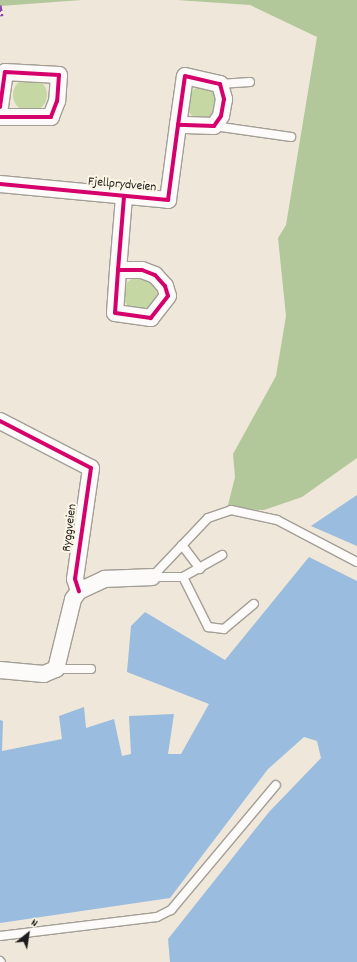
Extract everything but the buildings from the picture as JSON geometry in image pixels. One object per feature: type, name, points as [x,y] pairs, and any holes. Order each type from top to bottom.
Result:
[{"type":"street","points":[[0,107],[5,72],[59,75],[57,101],[51,117],[0,117]]},
{"type":"street","name":"Fjellprydveien","points":[[0,184],[168,200],[185,76],[220,84]]},
{"type":"street","points":[[178,125],[214,126],[221,116],[224,99],[220,84]]},
{"type":"street","points":[[118,270],[124,196]]},
{"type":"street","name":"Ryggveien","points":[[0,421],[91,468],[75,579],[79,590]]},
{"type":"street","points":[[0,670],[44,674],[56,669],[72,599],[79,590],[105,579],[152,577]]},
{"type":"lane","name":"Fjellprydveien","points":[[220,84],[250,82]]},
{"type":"lane","points":[[214,126],[291,137]]},
{"type":"lane","points":[[152,577],[208,518],[231,510],[277,520],[357,562]]},
{"type":"lane","points":[[182,545],[200,569]]},
{"type":"lane","points":[[152,577],[183,577],[200,569],[222,555]]},
{"type":"lane","points":[[183,577],[208,628],[224,629],[254,604]]},
{"type":"lane","points":[[56,669],[91,669]]},
{"type":"lane","points":[[0,936],[157,917],[171,910],[276,785]]},
{"type":"green space","points":[[0,0],[82,0],[0,6]]},
{"type":"green space","points":[[177,0],[357,0],[357,458],[302,497],[264,510],[227,509],[235,477],[233,454],[276,376],[286,316],[278,238],[286,225],[317,37],[250,5]]},
{"type":"green space","points":[[30,78],[36,79],[42,83],[46,89],[46,101],[42,107],[36,111],[30,112],[24,111],[18,107],[14,101],[13,95],[14,89],[18,83],[24,79]]},
{"type":"green space","points":[[199,87],[205,87],[214,91],[218,103],[214,115],[205,119],[199,119],[190,115],[186,106],[186,100],[190,91]]},
{"type":"green space","points":[[143,277],[152,282],[156,287],[156,301],[152,306],[147,310],[137,311],[133,310],[124,301],[123,291],[124,287],[133,278]]},
{"type":"water","points":[[357,495],[357,546],[311,526]]},
{"type":"water","points":[[309,557],[357,581],[357,962],[170,962],[168,939],[269,812],[321,758],[317,741],[304,737],[268,769],[170,898],[0,923],[0,720],[3,721],[2,751],[62,739],[59,716],[84,707],[86,728],[114,719],[122,756],[131,754],[129,716],[174,714],[168,754],[181,754],[209,704],[127,672],[131,626],[145,612],[225,660]]},
{"type":"marked path","points":[[0,5],[2,16]]},
{"type":"cycle path","points":[[0,107],[5,72],[59,75],[57,101],[51,117],[0,117]]},
{"type":"cycle path","points":[[0,184],[168,200],[178,125],[185,76],[220,84],[224,99],[221,116],[214,126],[178,125]]},
{"type":"cycle path","points":[[118,270],[142,270],[155,275],[165,286],[168,296],[151,318],[115,313],[118,270],[124,197]]},
{"type":"cycle path","points":[[0,421],[91,468],[75,579],[79,591]]}]
